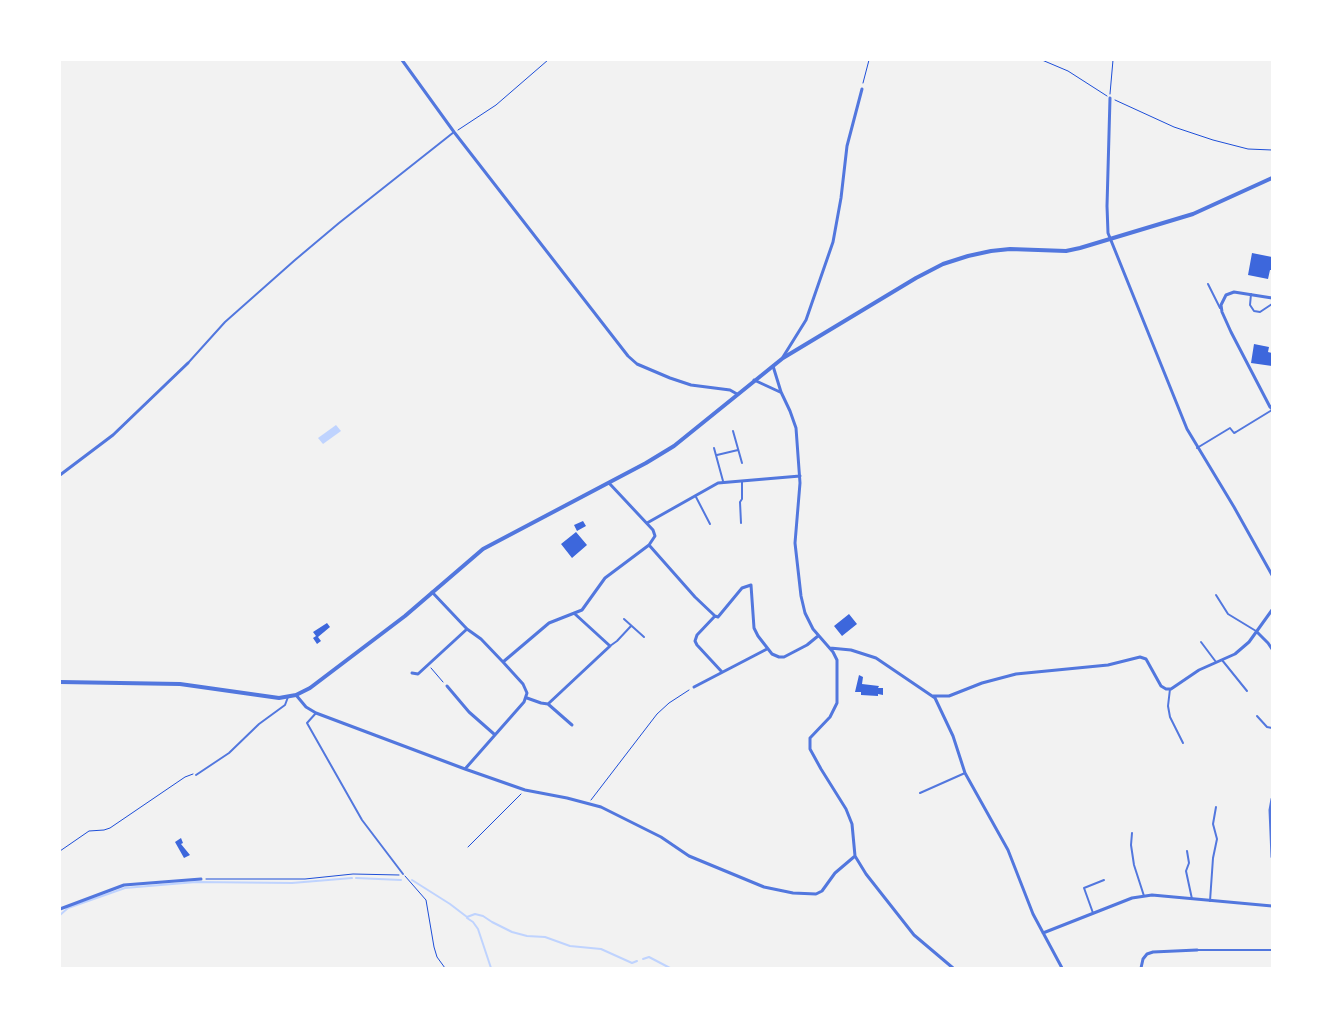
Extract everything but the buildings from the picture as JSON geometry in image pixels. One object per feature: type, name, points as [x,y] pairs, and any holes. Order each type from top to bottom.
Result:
[{"type":"street","points":[[402,60],[454,132],[628,356],[637,364],[670,378],[691,385],[730,390],[737,394]]},
{"type":"street","points":[[783,358],[806,320],[833,242],[847,146],[862,89]]},
{"type":"street","points":[[1110,98],[1108,232],[1187,429],[1234,507],[1272,576]]},
{"type":"street","points":[[60,682],[180,684],[273,697],[296,695],[310,688],[377,638],[483,549],[608,484],[674,446],[783,358],[916,278],[944,264],[991,251],[1010,249],[1066,251],[1112,239],[1193,214],[1272,178]]},
{"type":"street","points":[[1271,406],[1222,312],[1222,301],[1230,293],[1239,292],[1272,298]]},
{"type":"street","points":[[60,475],[113,435],[188,363]]},
{"type":"street","points":[[773,366],[781,392],[795,422],[800,476],[795,534],[797,572],[801,596],[808,622],[836,658],[836,703],[830,717],[810,738],[809,745],[815,759],[848,812],[853,830],[855,856],[871,881],[914,936],[953,968]]},
{"type":"street","points":[[754,380],[781,392]]},
{"type":"street","points":[[647,523],[723,481],[800,476]]},
{"type":"street","points":[[503,662],[549,623],[582,610],[605,578],[649,545],[655,536],[647,523],[608,484]]},
{"type":"street","points":[[649,545],[695,597],[715,616]]},
{"type":"street","points":[[722,672],[695,641],[697,635],[715,616],[718,617],[742,588],[752,585],[754,628],[767,648],[775,656],[784,657],[807,645],[818,636]]},
{"type":"street","points":[[432,592],[467,629],[481,639],[525,686],[527,698]]},
{"type":"street","points":[[932,696],[949,696],[982,683],[1022,673],[1094,666],[1140,657],[1146,659],[1161,686],[1170,689],[1184,682],[1199,670],[1235,654],[1249,642],[1272,610]]},
{"type":"street","points":[[548,704],[610,646],[575,614]]},
{"type":"street","points":[[412,673],[418,674],[467,629]]},
{"type":"street","points":[[1257,632],[1272,649]]},
{"type":"street","points":[[694,687],[767,648]]},
{"type":"street","points":[[830,648],[846,649],[876,658],[932,696],[953,736],[965,773],[1010,855],[1033,914],[1062,968]]},
{"type":"street","points":[[447,686],[469,712],[494,734]]},
{"type":"street","points":[[296,695],[306,708],[316,713],[464,769],[525,790],[588,803],[616,814],[661,837],[690,856],[756,885],[775,890],[816,894],[822,891],[835,873],[855,856]]},
{"type":"street","points":[[527,698],[548,704],[572,725]]},
{"type":"street","points":[[464,769],[527,698]]},
{"type":"street","points":[[1272,799],[1270,810],[1272,857]]},
{"type":"street","points":[[60,909],[124,886],[200,879]]},
{"type":"street","points":[[1043,934],[1093,912],[1144,896],[1159,895],[1272,906]]},
{"type":"street","points":[[1141,968],[1143,958],[1153,952],[1197,950]]},
{"type":"lane","points":[[188,363],[225,322],[295,260],[346,217],[454,132]]},
{"type":"lane","points":[[1208,284],[1222,312]]},
{"type":"lane","points":[[1251,294],[1250,305],[1254,311],[1260,312],[1272,304]]},
{"type":"lane","points":[[1198,448],[1230,428],[1234,433],[1272,410],[1271,406]]},
{"type":"lane","points":[[733,431],[742,463]]},
{"type":"lane","points":[[714,448],[723,481]]},
{"type":"lane","points":[[717,455],[738,450]]},
{"type":"lane","points":[[741,523],[742,481]]},
{"type":"lane","points":[[695,495],[710,524]]},
{"type":"lane","points":[[1216,595],[1228,614],[1257,632]]},
{"type":"lane","points":[[624,619],[644,637]]},
{"type":"lane","points":[[610,646],[631,626]]},
{"type":"lane","points":[[1201,642],[1216,662]]},
{"type":"lane","points":[[1222,660],[1248,691]]},
{"type":"lane","points":[[1170,689],[1168,706],[1170,716],[1183,743]]},
{"type":"lane","points":[[196,775],[229,753],[260,724],[285,705],[288,697]]},
{"type":"lane","points":[[316,713],[307,723],[362,820],[403,874]]},
{"type":"lane","points":[[1258,716],[1267,727],[1272,728]]},
{"type":"lane","points":[[920,793],[965,773]]},
{"type":"lane","points":[[1210,901],[1213,858],[1217,839],[1213,824],[1216,807]]},
{"type":"lane","points":[[1132,833],[1134,864],[1144,896]]},
{"type":"lane","points":[[1187,851],[1189,863],[1186,871],[1192,899]]},
{"type":"lane","points":[[1093,912],[1084,888],[1104,880]]},
{"type":"lane","points":[[1197,950],[1272,950]]},
{"type":"path","points":[[454,132],[496,104],[548,60]]},
{"type":"path","points":[[862,89],[869,60]]},
{"type":"path","points":[[1042,60],[1068,71],[1110,98],[1174,127],[1212,140],[1248,149],[1272,150]]},
{"type":"path","points":[[1110,98],[1113,60]]},
{"type":"path","points":[[429,665],[447,686]]},
{"type":"path","points":[[588,803],[657,714],[694,687]]},
{"type":"path","points":[[60,852],[89,831],[110,828],[185,777],[192,774],[196,775]]},
{"type":"path","points":[[468,848],[525,790]]},
{"type":"path","points":[[200,879],[289,880],[353,874],[403,874],[422,893],[426,900],[434,946],[437,956],[445,968]]},
{"type":"water","points":[[336,425],[341,431],[323,444],[318,438]]},
{"type":"waterway","points":[[60,915],[68,908],[125,888],[196,882],[292,883],[352,878]]},
{"type":"waterway","points":[[356,878],[401,880]]},
{"type":"waterway","points":[[412,880],[467,917],[475,914],[483,916],[512,932],[527,936],[545,937],[570,946],[601,949],[632,963],[637,961]]},
{"type":"waterway","points":[[467,918],[478,929],[491,968]]},
{"type":"waterway","points":[[643,959],[649,957],[670,968]]}]
